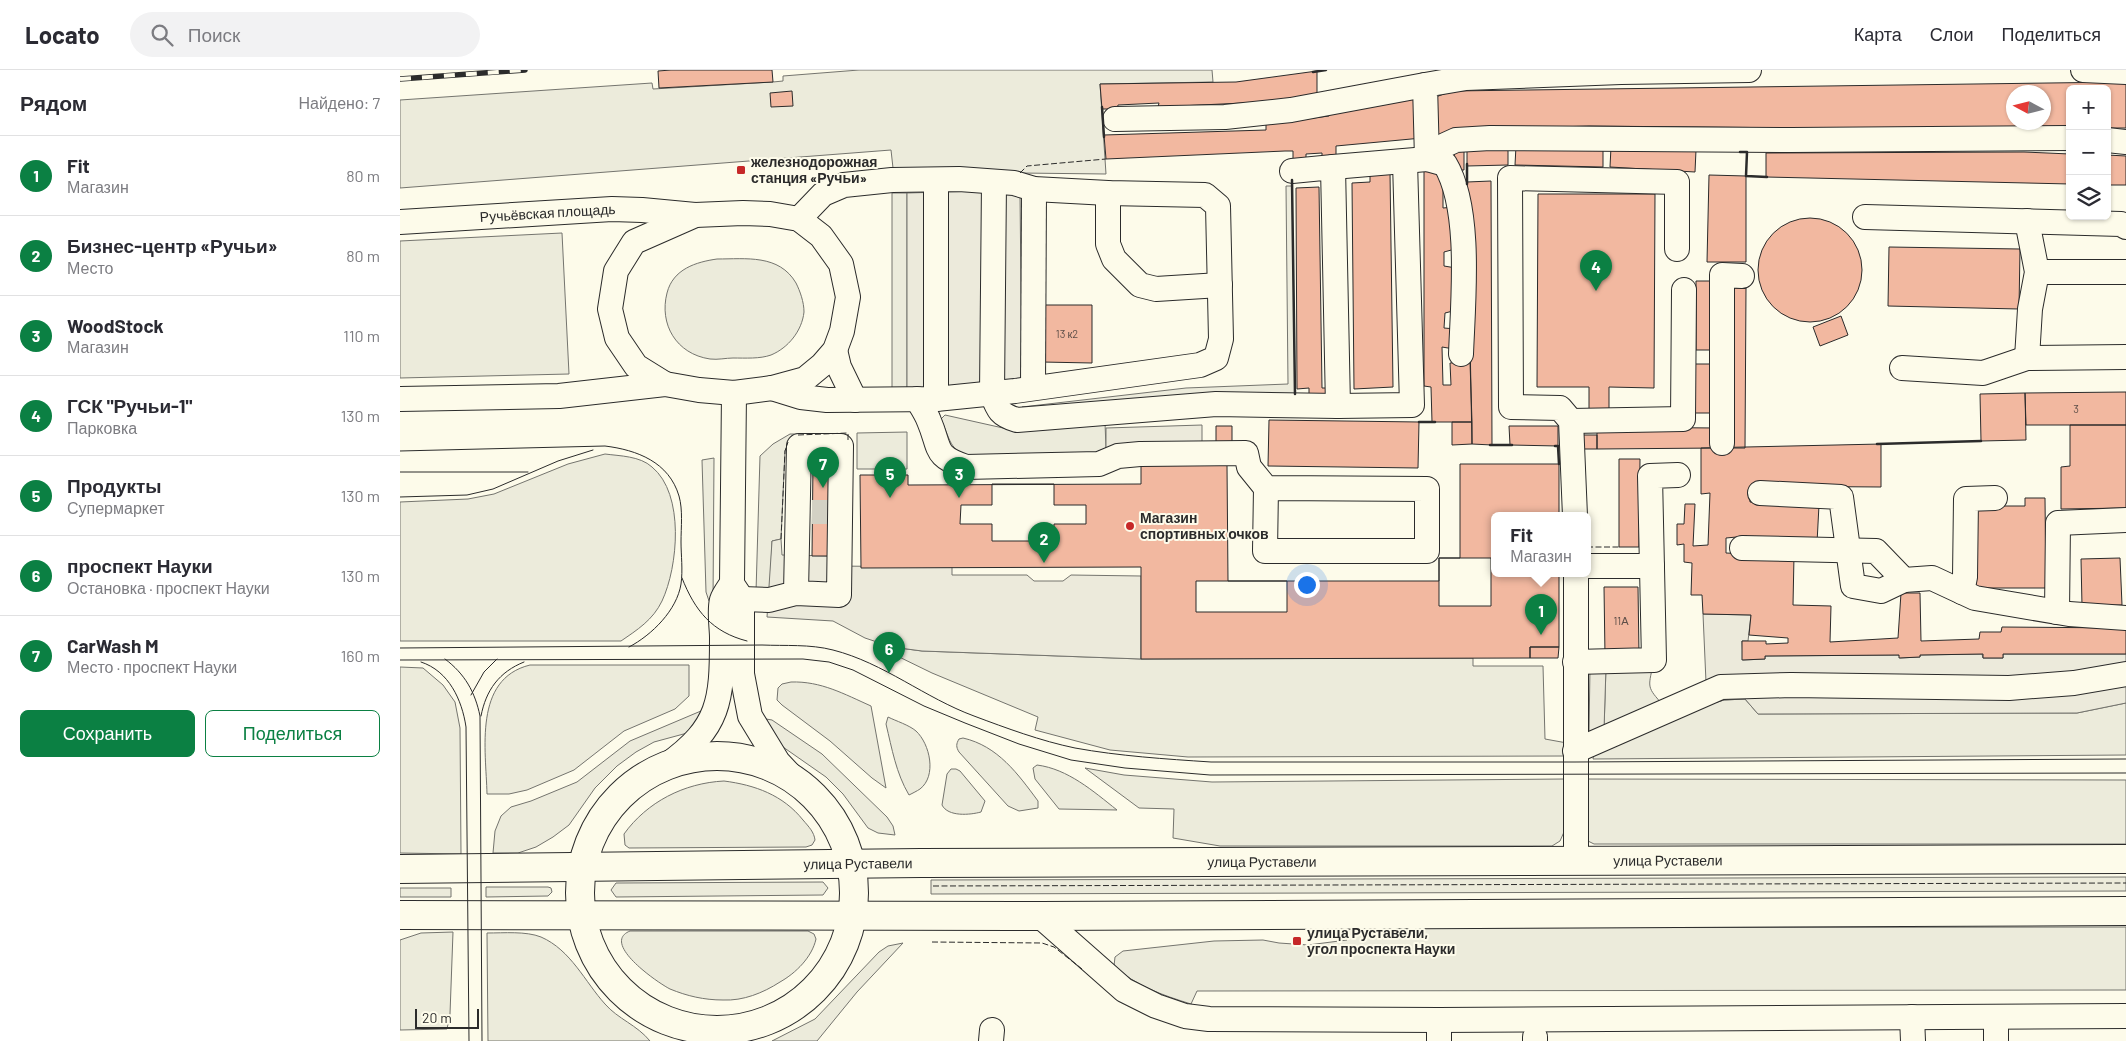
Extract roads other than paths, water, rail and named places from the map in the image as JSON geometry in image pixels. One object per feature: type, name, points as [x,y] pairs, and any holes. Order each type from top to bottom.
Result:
[{"type":"main road","points":[[732,756],[774,768],[794,779],[814,796],[830,816],[843,839],[851,864],[854,890],[852,915],[841,951],[820,983],[792,1007],[752,1032],[734,1028],[710,1029],[686,1026],[663,1018],[634,1000],[610,976],[592,947],[583,914],[582,867],[594,833],[613,805],[638,782],[667,766],[688,759],[732,756]]},
{"type":"main road","name":"улица Руставели","points":[[400,869],[851,864],[2126,859]]},
{"type":"main road","points":[[403,917],[583,914],[1040,916],[2126,911]]},
{"type":"main road","points":[[663,1018],[678,1041]]},
{"type":"street","points":[[1115,119],[1225,116],[1291,110],[1466,78],[1621,72],[1749,70]]},
{"type":"street","points":[[2083,70],[2126,72]]},
{"type":"street","points":[[994,182],[992,394],[996,405],[1004,416],[1017,420],[1216,404],[1412,405],[1416,161],[1425,85]]},
{"type":"street","points":[[1416,161],[1456,140],[1490,138],[1801,140],[2066,138]]},
{"type":"street","points":[[2111,140],[2126,142]]},
{"type":"street","points":[[1292,171],[1416,161],[1445,164],[1451,174],[1460,203],[1464,278],[1461,354]]},
{"type":"street","points":[[1333,167],[1338,406]]},
{"type":"street","points":[[1575,512],[1571,421],[1560,408],[1511,407],[1510,178],[1677,182],[1677,249]]},
{"type":"street","points":[[947,179],[927,399],[929,420],[942,455],[949,461],[966,467],[1100,464],[1118,456],[1140,454],[1246,453],[1249,467],[1266,488],[1265,551],[1427,551],[1427,490],[1266,488]]},
{"type":"street","points":[[772,388],[801,397],[827,400],[927,399],[992,394],[1200,365],[1216,358],[1221,339],[1218,206],[1205,195],[1034,189],[1014,183],[947,179],[892,180],[844,185],[823,194],[799,219]]},
{"type":"street","points":[[1033,387],[1034,189]]},
{"type":"street","points":[[1108,193],[1108,244],[1114,259],[1140,285],[1156,289],[1220,285]]},
{"type":"street","name":"Ручьёвская площадь","points":[[400,222],[612,209],[642,210],[695,216],[743,213],[770,214],[799,219],[821,236],[840,264],[848,297],[842,331],[835,350],[822,365],[805,379],[772,388],[734,393],[699,390],[665,384],[559,396],[400,399]]},
{"type":"street","name":"Ручьёвская площадь","points":[[665,384],[636,366],[617,338],[610,309],[616,271],[634,242],[695,216]]},
{"type":"street","points":[[1865,217],[2121,224],[2126,228]]},
{"type":"street","points":[[2027,222],[2037,272],[2030,309],[2028,358]]},
{"type":"street","points":[[2037,272],[2126,272]]},
{"type":"street","points":[[1571,421],[1683,419],[1722,432],[1722,275],[1742,276]]},
{"type":"street","points":[[1683,419],[1684,290]]},
{"type":"street","points":[[835,350],[839,367],[855,400]]},
{"type":"street","points":[[1684,358],[1722,357]]},
{"type":"street","points":[[1902,368],[1983,373],[2028,358],[2126,357]]},
{"type":"street","points":[[734,393],[737,591],[742,674],[750,716],[778,762],[794,779]]},
{"type":"street","points":[[1575,662],[1654,660],[1650,476],[1678,475]]},
{"type":"street","points":[[1760,492],[1841,497],[1853,586],[1882,591],[1904,580],[1932,578],[1976,598],[2057,612],[2126,618]]},
{"type":"street","points":[[1962,592],[1965,577],[1966,499],[1995,498]]},
{"type":"street","points":[[667,766],[687,751],[702,734],[712,718],[719,700],[722,599],[737,591],[769,600],[796,593],[839,596],[820,512],[796,593]]},
{"type":"street","points":[[2057,612],[2058,523],[2126,520]]},
{"type":"street","points":[[1742,548],[1876,551],[1904,580]]},
{"type":"street","points":[[1591,566],[1652,566]]},
{"type":"street","points":[[1576,577],[1576,861]]},
{"type":"street","points":[[1575,751],[1721,687],[1799,685],[2009,688],[2074,684],[2126,674]]},
{"type":"street","points":[[1040,916],[1124,990],[1156,1006],[1186,1016],[1209,1019],[1439,1030],[1912,1018],[2126,1016]]},
{"type":"street","points":[[1996,1017],[1996,1041]]},
{"type":"street","points":[[1912,1018],[1913,1041]]},
{"type":"tunnel","points":[[812,512],[832,512]]},
{"type":"tram line","points":[[400,451],[605,446],[629,451],[660,466],[674,484],[680,501],[682,519],[681,584],[679,594],[662,621],[655,629],[629,647]]},
{"type":"tram line","points":[[400,497],[467,495],[493,489],[558,461],[593,450]]},
{"type":"tram line","points":[[400,472],[528,472]]},
{"type":"tram line","points":[[682,578],[687,590],[706,619],[724,632],[747,641]]},
{"type":"tram line","points":[[400,648],[762,645],[815,647],[833,650],[870,663],[956,709],[1049,742],[1108,753],[1211,762],[2126,759]]},
{"type":"tram line","points":[[445,659],[464,677],[472,691],[480,716],[482,1041]]},
{"type":"tram line","points":[[471,695],[484,672],[497,659]]},
{"type":"tram line","points":[[400,660],[803,659],[829,662],[853,670],[924,706],[965,723],[1019,744],[1071,760],[1125,768],[1210,775],[2126,773]]},
{"type":"tram line","points":[[421,662],[439,672],[453,688],[461,707],[466,727],[469,1041]]},
{"type":"tram line","points":[[481,716],[486,698],[495,683],[507,671],[524,662]]},
{"type":"railway","points":[[400,79],[525,70]]},
{"type":"place","name":"железнодорожная станция «Ручьи»","points":[[741,170]]},
{"type":"place","name":"ГСК \"Ручьи-1\"","points":[[1596,291]]},
{"type":"place","name":"CarWash M","points":[[823,488]]},
{"type":"place","name":"Продукты","points":[[890,498]]},
{"type":"place","name":"WoodStock","points":[[959,498]]},
{"type":"place","name":"Магазин спортивных очков","points":[[1130,526]]},
{"type":"place","name":"Бизнес-центр «Ручьи»","points":[[1044,563]]},
{"type":"place","name":"Fit","points":[[1541,635]]},
{"type":"place","name":"проспект Науки","points":[[889,673]]},
{"type":"place","name":"улица Руставели, угол проспекта Науки","points":[[1297,941]]}]
